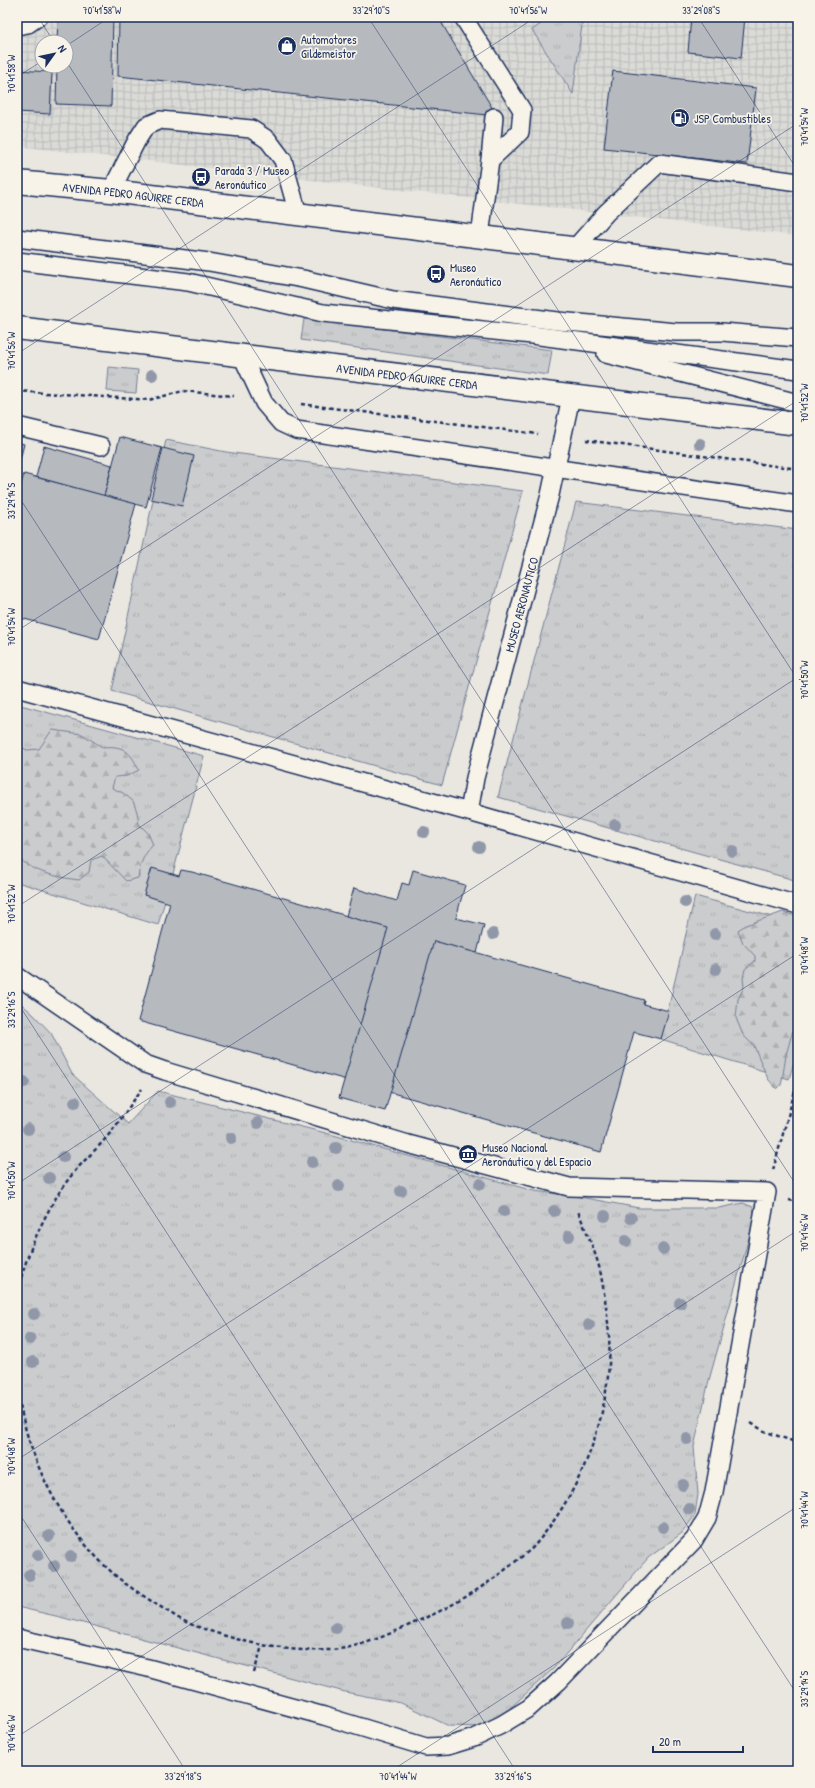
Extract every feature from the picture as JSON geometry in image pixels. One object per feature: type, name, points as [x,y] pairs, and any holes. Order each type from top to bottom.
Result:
[{"type":"main road","name":"AVENIDA PEDRO AGUIRRE CERDA","points":[[17,182],[111,191],[798,276]]},
{"type":"main road","name":"AVENIDA PEDRO AGUIRRE CERDA","points":[[17,328],[798,424]]},
{"type":"lane","points":[[17,26],[28,24],[38,17]]},
{"type":"lane","points":[[463,17],[522,110],[520,132],[490,160]]},
{"type":"lane","points":[[480,236],[494,117]]},
{"type":"lane","points":[[111,191],[146,126],[160,120],[251,129],[268,140],[283,160],[298,214]]},
{"type":"lane","points":[[575,248],[606,212],[659,163],[798,182]]},
{"type":"lane","points":[[17,238],[209,262],[303,279],[393,300],[558,322],[676,332],[722,332],[798,338]]},
{"type":"lane","points":[[17,261],[188,282],[323,313],[532,336],[798,370]]},
{"type":"lane","points":[[532,336],[798,403]]},
{"type":"lane","points":[[242,356],[264,403],[281,423],[296,430],[798,504]]},
{"type":"lane","name":"MUSEO AERONAUTICO","points":[[469,812],[476,778],[538,544],[572,397]]},
{"type":"lane","points":[[17,426],[101,446]]},
{"type":"lane","points":[[17,688],[469,812],[798,905]]},
{"type":"lane","points":[[17,976],[132,1056],[157,1068],[408,1144],[569,1187],[767,1192],[729,1412],[714,1492],[707,1518],[694,1540],[558,1682],[529,1708],[495,1728],[474,1738],[448,1746],[426,1747],[324,1716],[155,1670],[72,1649],[17,1638]]},
{"type":"path","points":[[17,1298],[19,1284],[33,1242],[51,1208],[70,1177],[107,1137],[157,1068]]},
{"type":"path","points":[[767,1192],[798,1080]]},
{"type":"path","points":[[17,1385],[19,1400],[29,1438],[44,1479],[57,1504],[86,1545],[116,1575],[149,1599],[186,1622],[240,1641],[262,1646],[301,1650],[331,1650],[366,1642],[453,1606],[496,1578],[534,1546],[561,1510],[588,1459],[604,1410],[610,1362],[607,1315],[600,1272],[569,1187]]},
{"type":"path","points":[[729,1412],[764,1431],[798,1442]]},
{"type":"shaded area","points":[[17,17],[798,17],[798,236],[17,146]]},
{"type":"green space","points":[[551,17],[583,17],[573,94],[532,30]]},
{"type":"green space","points":[[304,319],[552,350],[548,375],[301,340]]},
{"type":"green space","points":[[109,367],[138,370],[136,393],[107,391]]},
{"type":"green space","points":[[166,440],[226,452],[523,491],[442,785],[112,691]]},
{"type":"green space","points":[[576,502],[798,530],[798,881],[498,797]]},
{"type":"green space","points":[[17,704],[204,756],[173,874],[152,869],[144,895],[165,901],[158,925],[17,882]]},
{"type":"green space","points":[[52,730],[82,734],[102,747],[121,748],[133,758],[136,763],[139,770],[127,776],[115,777],[112,788],[123,793],[133,801],[139,824],[148,833],[153,845],[142,860],[138,878],[126,881],[102,856],[91,860],[89,872],[79,880],[54,876],[38,870],[23,862],[17,856],[17,745],[27,750],[39,749]]},
{"type":"green space","points":[[695,896],[798,924],[798,1048],[789,1079],[661,1039]]},
{"type":"green space","points":[[783,912],[798,917],[798,1012],[786,1055],[781,1085],[777,1089],[768,1079],[754,1046],[743,1035],[736,1018],[738,999],[744,987],[743,978],[745,969],[755,961],[755,956],[743,943],[738,930],[746,925]]},
{"type":"green space","points":[[17,1000],[51,1033],[72,1074],[128,1124],[158,1091],[326,1133],[534,1191],[580,1197],[639,1208],[719,1208],[743,1203],[753,1207],[755,1216],[709,1380],[694,1447],[698,1494],[695,1515],[682,1533],[648,1558],[554,1668],[497,1720],[480,1727],[449,1726],[401,1703],[345,1692],[17,1607]]},
{"type":"building","points":[[58,17],[113,17],[111,106],[56,104],[57,74],[74,74],[74,34],[57,34]]},
{"type":"building","name":"Automotores Gildemeistor","points":[[119,17],[438,17],[497,116],[118,76]]},
{"type":"building","points":[[691,17],[745,17],[741,58],[688,52]]},
{"type":"building","points":[[17,70],[34,71],[34,74],[52,74],[50,114],[17,112]]},
{"type":"building","name":"JSP Combustibles","points":[[613,71],[756,88],[747,164],[604,148]]},
{"type":"building","points":[[120,437],[162,448],[146,507],[104,496]]},
{"type":"building","points":[[17,442],[24,444],[17,472]]},
{"type":"building","points":[[44,446],[112,465],[104,496],[36,477]]},
{"type":"building","points":[[163,448],[194,456],[182,506],[151,499]]},
{"type":"building","points":[[24,474],[136,504],[99,639],[17,617],[17,498]]},
{"type":"building","points":[[152,868],[179,876],[181,870],[192,872],[644,1000],[643,1004],[669,1011],[661,1039],[634,1032],[601,1152],[138,1021],[170,903],[144,895]]},
{"type":"building","points":[[413,870],[465,885],[456,918],[484,925],[477,953],[434,941],[385,1111],[339,1098],[388,928],[346,916],[354,888],[397,901],[402,883],[409,885]]},
{"type":"place","name":"Automotores Gildemeistor","points":[[287,46]]},
{"type":"place","name":"JSP Combustibles","points":[[680,118]]},
{"type":"place","name":"Parada 3 / Museo Aeronáutico","points":[[201,177]]},
{"type":"place","name":"Museo Aeronáutico","points":[[436,274]]},
{"type":"place","name":"Museo Nacional Aeronáutico y del Espacio","points":[[468,1154]]}]
